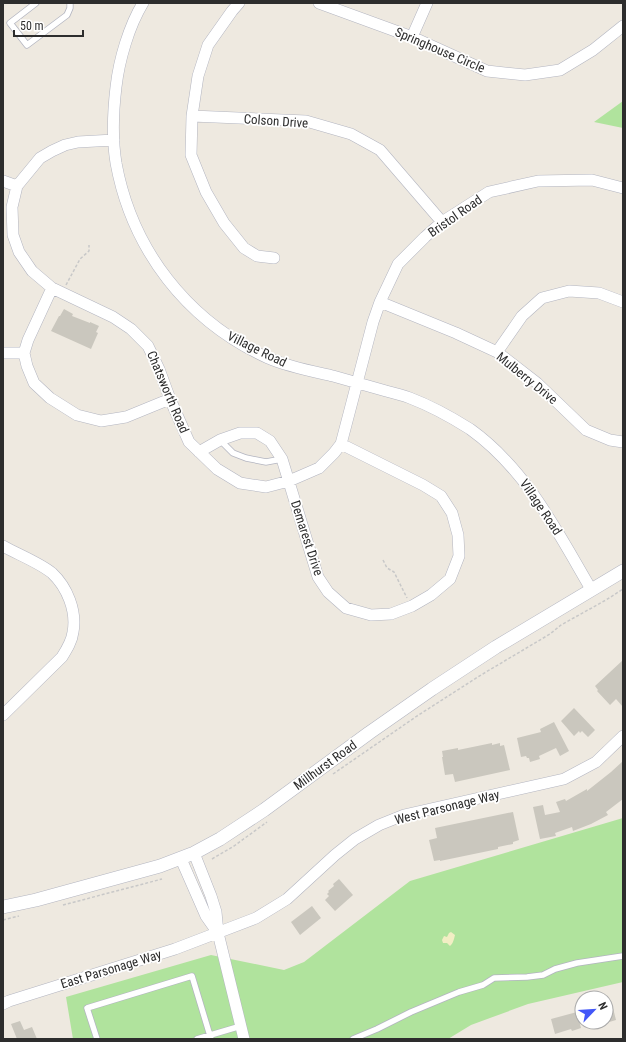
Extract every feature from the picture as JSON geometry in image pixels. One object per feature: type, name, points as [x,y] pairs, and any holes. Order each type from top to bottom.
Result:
[{"type":"street","points":[[239,3],[208,45],[198,76],[192,116],[191,155],[206,192],[224,223],[244,248],[257,256],[274,258]]},
{"type":"street","name":"Springhouse Circle","points":[[319,3],[412,36],[487,71],[524,75],[560,70],[593,50],[623,26]]},
{"type":"street","points":[[412,36],[427,3]]},
{"type":"street","name":"Village Road","points":[[139,4],[126,43],[118,74],[114,101],[114,140],[116,161],[128,208],[138,233],[162,272],[194,309],[213,325],[229,337],[270,358],[290,366],[356,382],[408,397],[428,405],[469,429],[502,457],[533,493],[591,589]]},
{"type":"street","name":"Colson Drive","points":[[192,116],[306,121],[351,134],[380,150],[442,222]]},
{"type":"street","name":"Chatsworth Road","points":[[114,140],[78,142],[64,145],[40,158],[17,186],[12,207],[13,235],[19,252],[32,271],[57,291],[113,317],[131,329],[148,346],[189,442],[217,469],[240,483],[266,487],[289,481],[318,468],[341,444],[356,382]]},
{"type":"street","name":"Bristol Road","points":[[356,382],[380,302],[398,264],[442,222],[488,192],[538,181],[592,180],[623,188]]},
{"type":"street","points":[[3,181],[17,186]]},
{"type":"street","points":[[57,291],[28,340],[24,353],[27,366],[34,383],[50,398],[77,415],[101,421],[126,417],[170,399]]},
{"type":"street","points":[[497,352],[522,316],[542,298],[569,291],[599,293],[623,302]]},
{"type":"street","name":"Mulberry Drive","points":[[380,302],[497,352],[537,383],[586,430],[610,440],[623,442]]},
{"type":"street","points":[[3,353],[24,353]]},
{"type":"street","name":"Demarest Drive","points":[[199,452],[220,440],[240,433],[256,433],[270,441],[282,459],[318,576],[328,592],[346,608],[372,615],[391,614],[412,606],[431,595],[450,579],[459,556],[458,535],[452,513],[441,496],[423,485],[341,444]]},
{"type":"street","points":[[3,546],[51,572],[60,581],[68,595],[74,618],[73,632],[68,647],[62,657],[54,667],[3,715]]},
{"type":"street","name":"Millhurst Road","points":[[3,907],[125,876],[181,859],[220,839],[264,810],[432,689],[496,647],[623,570]]},
{"type":"street","name":"West Parsonage Way","points":[[218,933],[256,918],[287,899],[345,847],[355,839],[379,825],[404,815],[564,779],[596,762],[623,736]]},
{"type":"street","points":[[194,853],[216,912],[218,933],[244,1039]]},
{"type":"street","points":[[181,859],[206,916],[218,933]]},
{"type":"street","name":"East Parsonage Way","points":[[3,1004],[9,1000],[175,949],[218,933]]},
{"type":"lane","points":[[36,3],[10,23],[27,45],[67,15],[70,8],[70,3]]},
{"type":"lane","points":[[220,440],[233,453],[246,458],[266,462],[282,459]]},
{"type":"lane","points":[[353,1039],[459,992],[483,985],[494,978],[543,975],[555,969],[623,956]]},
{"type":"lane","points":[[97,1039],[87,1008],[192,976],[210,1037]]},
{"type":"lane","points":[[198,1039],[210,1037],[241,1026]]},
{"type":"path","points":[[57,291],[80,259],[89,251],[89,245]]},
{"type":"path","points":[[383,560],[387,568],[394,572],[412,606]]},
{"type":"path","points":[[328,778],[417,716],[481,675],[550,634],[560,625],[623,589]]},
{"type":"path","points":[[212,859],[234,846],[266,823]]},
{"type":"path","points":[[62,905],[162,879]]},
{"type":"path","points":[[3,920],[24,915]]},
{"type":"green space","points":[[623,101],[623,128],[594,122]]},
{"type":"green space","points":[[623,818],[623,982],[588,990],[574,990],[574,993],[528,1004],[471,1025],[448,1039],[73,1039],[66,997],[211,955],[284,970],[304,962],[410,881]]},
{"type":"sand","points":[[451,932],[455,935],[453,943],[450,946],[447,943],[443,943],[442,940],[444,936],[447,937]]},
{"type":"building","points":[[64,309],[73,314],[72,316],[99,326],[96,332],[98,333],[91,349],[51,331]]},
{"type":"building","points":[[623,660],[623,707],[616,699],[610,705],[597,691],[598,690],[595,686]]},
{"type":"building","points":[[574,708],[595,730],[588,737],[582,731],[580,733],[579,731],[574,736],[561,721]]},
{"type":"building","points":[[554,722],[569,751],[560,756],[556,748],[539,756],[540,759],[530,762],[529,758],[526,756],[521,757],[517,738],[541,732],[540,729]]},
{"type":"building","points":[[492,743],[492,745],[500,743],[500,746],[504,745],[510,770],[455,782],[453,774],[445,775],[442,751],[458,748],[458,750]]},
{"type":"building","points":[[623,761],[623,799],[606,812],[608,815],[573,831],[572,827],[555,833],[556,836],[540,839],[533,807],[543,805],[545,815],[560,812],[556,802],[565,799],[566,801],[587,789],[587,791]]},
{"type":"building","points":[[513,812],[519,840],[513,842],[513,844],[498,847],[498,849],[434,861],[429,840],[437,838],[435,828]]},
{"type":"building","points":[[339,879],[353,895],[335,911],[325,900],[329,896],[327,894],[329,892],[328,891]]},
{"type":"building","points":[[312,906],[321,918],[300,935],[291,922]]},
{"type":"building","points":[[574,1013],[575,1030],[572,1031],[571,1029],[555,1034],[551,1019]]},
{"type":"building","points":[[20,1021],[24,1030],[32,1027],[37,1039],[17,1039],[11,1024]]}]
